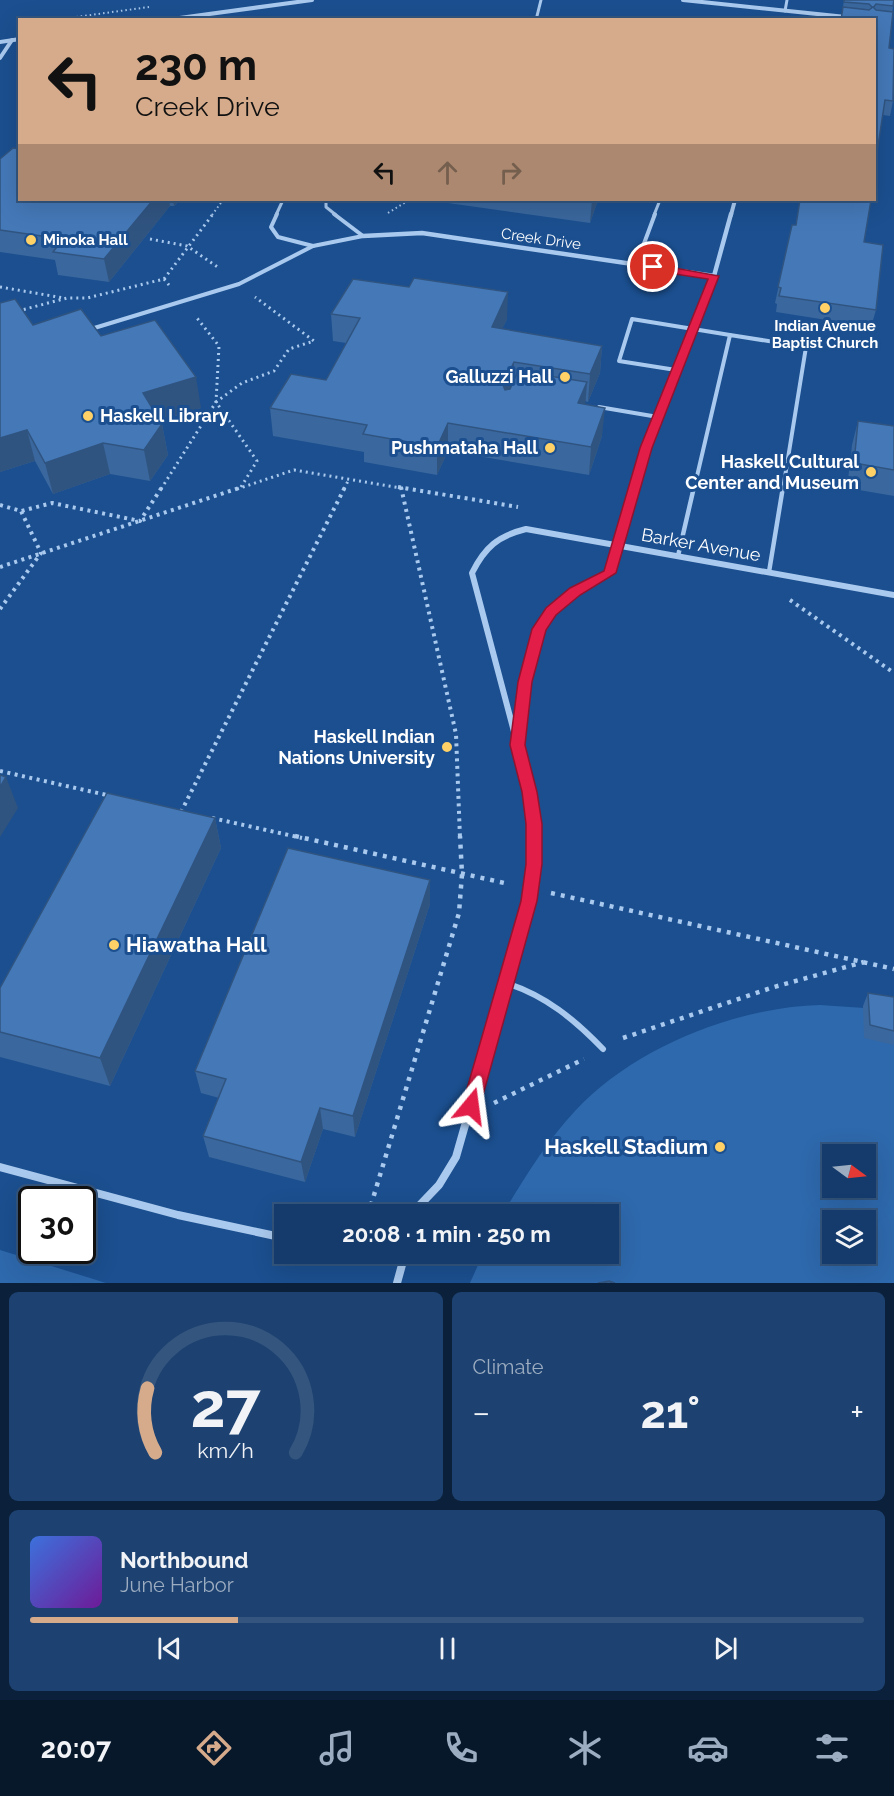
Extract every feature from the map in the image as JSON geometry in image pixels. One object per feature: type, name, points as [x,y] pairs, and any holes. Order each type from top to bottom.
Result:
[{"type":"street","points":[[197,17],[312,0]]},
{"type":"street","points":[[683,0],[729,2],[785,11],[855,18]]},
{"type":"street","points":[[783,18],[785,11]]},
{"type":"street","points":[[0,42],[18,39]]},
{"type":"street","points":[[0,58],[12,40]]},
{"type":"street","points":[[421,1204],[439,1185],[456,1157],[531,889],[534,824],[530,792],[518,745],[525,682],[539,629],[551,611],[575,591],[610,573],[646,448],[714,276],[735,201]]},
{"type":"street","name":"Creek Drive","points":[[363,236],[422,233],[714,276]]},
{"type":"street","name":"Barker Avenue","points":[[518,745],[472,573],[484,548],[502,534],[526,529],[894,595]]},
{"type":"street","points":[[0,1167],[178,1215],[274,1236]]},
{"type":"street","points":[[397,1283],[402,1264]]},
{"type":"lane","points":[[536,18],[541,0]]},
{"type":"lane","points":[[785,11],[787,0]]},
{"type":"lane","points":[[283,201],[271,227],[278,237],[313,246]]},
{"type":"lane","points":[[326,201],[326,207],[363,236]]},
{"type":"lane","points":[[636,265],[660,201]]},
{"type":"lane","points":[[85,330],[239,284],[313,246],[363,236]]},
{"type":"lane","points":[[676,370],[619,361],[632,319],[806,347],[769,572]]},
{"type":"lane","points":[[678,556],[730,335]]},
{"type":"lane","points":[[590,406],[658,417]]},
{"type":"lane","points":[[506,982],[528,989],[551,1001],[575,1019],[603,1049]]},
{"type":"path","points":[[68,18],[153,6]]},
{"type":"path","points":[[0,287],[67,298],[87,298],[164,279],[222,201]]},
{"type":"path","points":[[140,521],[216,402],[242,383],[274,371],[289,349],[314,341],[187,246],[150,238]]},
{"type":"path","points":[[164,279],[219,346],[216,402],[257,460],[241,487]]},
{"type":"path","points":[[11,313],[67,298]]},
{"type":"path","points":[[0,567],[294,470],[525,509]]},
{"type":"path","points":[[181,812],[349,479]]},
{"type":"path","points":[[371,1204],[459,913],[462,874],[456,734],[401,487]]},
{"type":"path","points":[[0,505],[21,511],[52,503],[140,521]]},
{"type":"path","points":[[21,511],[41,553]]},
{"type":"path","points":[[0,609],[41,553]]},
{"type":"path","points":[[790,600],[894,673]]},
{"type":"path","points":[[0,771],[113,796]]},
{"type":"path","points":[[170,809],[192,814]]},
{"type":"path","points":[[204,817],[894,969]]},
{"type":"path","points":[[471,1106],[500,1102],[620,1040],[741,998],[865,962]]},
{"type":"shaded area","name":"Haskell Stadium","points":[[820,1005],[894,1010],[894,1283],[470,1283],[479,1264],[619,1264],[619,1204],[509,1204],[527,1174],[564,1123],[599,1088],[656,1050],[688,1035],[754,1014]]},
{"type":"shaded area","points":[[0,1250],[18,1256],[18,1264],[45,1264],[106,1283],[0,1283]]},
{"type":"building","points":[[844,0],[894,0],[893,6],[876,4],[873,8],[869,4],[844,2]]},
{"type":"building","points":[[843,7],[869,10],[873,7],[876,10],[893,12],[889,48],[894,49],[893,101],[885,100],[876,159],[876,18],[841,18]]},
{"type":"building","points":[[13,148],[18,149],[18,201],[152,201],[104,259],[53,252],[63,239],[0,230],[0,159]]},
{"type":"building","points":[[800,201],[871,201],[864,242],[883,245],[876,310],[779,296],[781,288],[778,287],[792,225],[796,225]]},
{"type":"building","points":[[414,278],[508,292],[492,327],[602,346],[590,374],[514,362],[503,385],[505,390],[510,389],[518,371],[587,382],[578,403],[605,408],[591,447],[448,423],[437,447],[363,434],[367,425],[270,408],[291,374],[326,380],[360,318],[331,314],[353,279],[409,287]]},
{"type":"building","name":"Haskell Library","points":[[15,299],[33,325],[81,309],[101,336],[155,320],[196,377],[143,393],[162,424],[144,450],[103,443],[45,463],[27,430],[0,438],[0,303]]},
{"type":"building","points":[[858,421],[894,426],[894,470],[854,463]]},
{"type":"building","points":[[0,775],[6,777],[0,787]]},
{"type":"building","name":"Hiawatha Hall","points":[[107,793],[215,818],[100,1058],[0,1032],[0,988]]},
{"type":"building","points":[[288,848],[430,880],[353,1116],[320,1108],[301,1162],[203,1136],[226,1079],[195,1071]]},
{"type":"building","points":[[868,993],[894,997],[894,1031],[870,1025]]},
{"type":"place","name":"Minoka Hall","points":[[31,240]]},
{"type":"place","name":"Indian Avenue Baptist Church","points":[[825,308]]},
{"type":"place","name":"Galluzzi Hall","points":[[565,377]]},
{"type":"place","name":"Haskell Library","points":[[88,416]]},
{"type":"place","name":"Pushmataha Hall","points":[[550,448]]},
{"type":"place","name":"Haskell Cultural Center and Museum","points":[[871,472]]},
{"type":"place","name":"Haskell Indian Nations University","points":[[447,747]]},
{"type":"place","name":"Hiawatha Hall","points":[[114,945]]},
{"type":"place","name":"Haskell Stadium","points":[[720,1147]]},
{"type":"route","points":[[471,1106],[529,901],[534,864],[534,824],[530,792],[518,745],[525,682],[539,629],[551,611],[575,591],[610,573],[646,448],[714,276],[653,267]]}]
